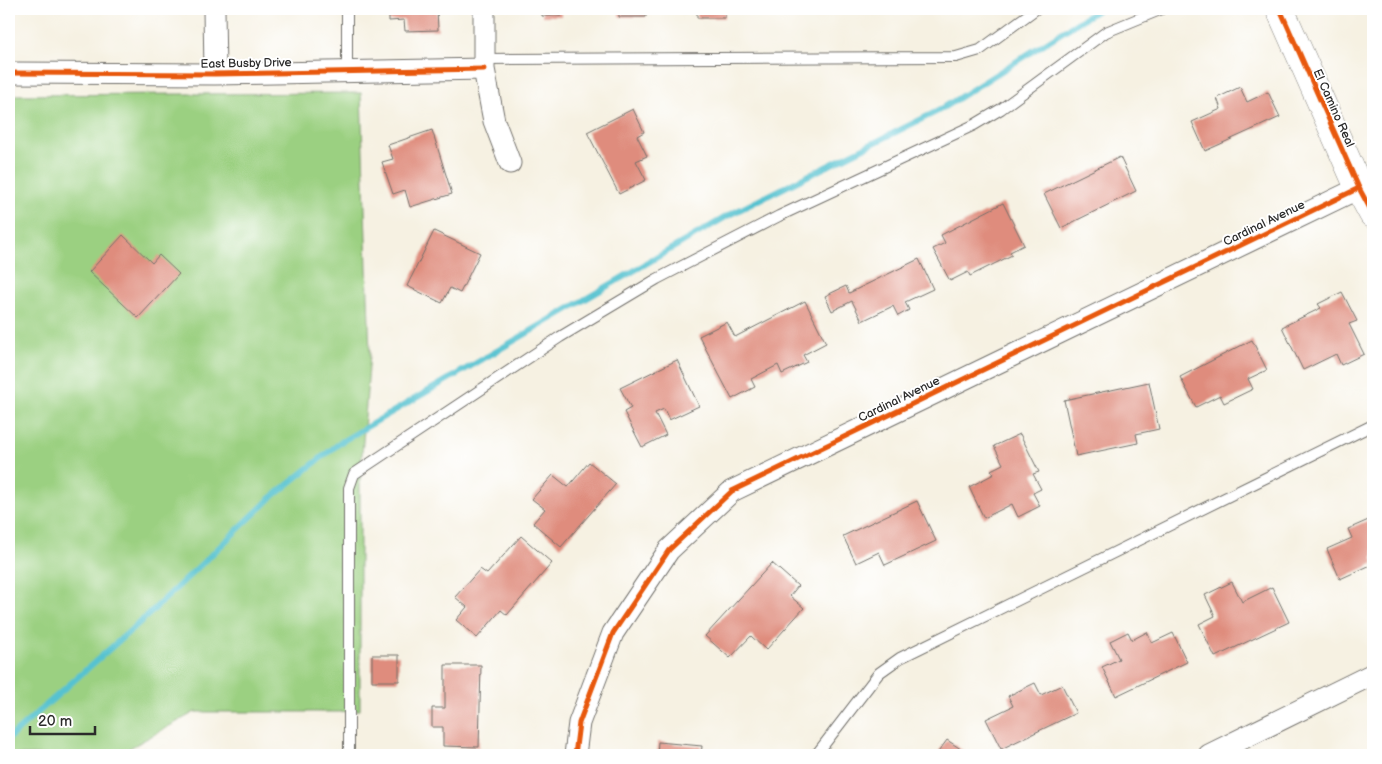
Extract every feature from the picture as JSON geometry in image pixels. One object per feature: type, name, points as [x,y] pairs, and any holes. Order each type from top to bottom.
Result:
[{"type":"street","points":[[214,9],[215,74]]},
{"type":"street","points":[[484,9],[484,64],[494,121],[510,163]]},
{"type":"street","name":"El Camino Real","points":[[1280,9],[1359,188],[1373,214]]},
{"type":"street","name":"East Busby Drive","points":[[9,73],[215,74],[347,71],[484,64]]},
{"type":"street","name":"Cardinal Avenue","points":[[575,755],[580,723],[613,633],[670,550],[732,491],[1359,188]]},
{"type":"street","points":[[1209,755],[1373,674]]},
{"type":"lane","points":[[347,9],[347,71]]},
{"type":"lane","points":[[484,64],[956,57],[980,50],[1036,9]]},
{"type":"lane","points":[[349,755],[349,488],[354,474],[560,336],[657,279],[779,216],[974,125],[1002,109],[1106,32],[1162,9]]},
{"type":"lane","points":[[816,755],[879,673],[900,658],[1373,425]]},
{"type":"green space","points":[[361,93],[370,354],[360,480],[360,710],[339,712],[195,712],[117,755],[9,755],[9,95]]},
{"type":"building","points":[[389,9],[437,9],[438,30],[405,31],[404,20],[389,21]]},
{"type":"building","points":[[542,9],[561,9],[561,16],[542,16]]},
{"type":"building","points":[[619,9],[646,9],[646,17],[619,17]]},
{"type":"building","points":[[697,9],[725,9],[725,18],[697,18]]},
{"type":"building","points":[[1240,87],[1247,102],[1268,92],[1280,117],[1205,151],[1192,122],[1221,109],[1217,98]]},
{"type":"building","points":[[633,109],[644,132],[637,136],[647,156],[636,161],[646,180],[619,194],[587,132]]},
{"type":"building","points":[[432,130],[452,194],[410,207],[405,190],[393,194],[382,162],[393,159],[388,145]]},
{"type":"building","points":[[1120,157],[1136,191],[1061,228],[1044,194]]},
{"type":"building","points":[[1003,203],[1024,245],[1010,252],[1012,255],[970,276],[968,272],[950,281],[933,249],[945,243],[941,235]]},
{"type":"building","points":[[434,231],[480,253],[460,293],[450,288],[442,303],[407,286]]},
{"type":"building","points":[[123,235],[152,263],[159,255],[179,274],[138,318],[89,272]]},
{"type":"building","points":[[919,259],[933,289],[905,302],[909,310],[898,316],[893,306],[862,321],[852,301],[832,311],[825,296],[846,286],[849,293]]},
{"type":"building","points":[[1342,292],[1357,321],[1349,324],[1364,354],[1341,365],[1336,354],[1303,370],[1282,327],[1321,308],[1318,304]]},
{"type":"building","points":[[805,301],[826,343],[803,355],[807,362],[782,374],[778,365],[751,379],[755,387],[732,399],[699,336],[727,322],[735,337]]},
{"type":"building","points":[[1252,340],[1267,370],[1248,379],[1253,389],[1224,403],[1220,395],[1196,407],[1180,377]]},
{"type":"building","points":[[677,360],[699,406],[669,420],[664,409],[655,413],[666,435],[642,447],[624,412],[631,408],[620,388]]},
{"type":"building","points":[[1149,382],[1159,429],[1136,434],[1138,443],[1076,456],[1064,400]]},
{"type":"building","points":[[1020,434],[1039,472],[1033,474],[1041,489],[1033,493],[1040,506],[1018,517],[1012,504],[984,518],[969,487],[994,474],[991,470],[1003,464],[994,446]]},
{"type":"building","points":[[589,462],[616,484],[561,547],[533,523],[545,509],[532,499],[553,475],[568,487]]},
{"type":"building","points":[[917,501],[936,541],[885,565],[879,552],[856,563],[843,536]]},
{"type":"building","points":[[1373,518],[1373,564],[1340,579],[1327,549],[1352,538],[1348,529]]},
{"type":"building","points":[[521,536],[552,563],[507,615],[501,610],[477,638],[456,620],[467,607],[455,597],[480,569],[487,574]]},
{"type":"building","points":[[772,563],[798,586],[790,596],[804,608],[766,650],[751,636],[730,658],[705,636]]},
{"type":"building","points":[[1232,582],[1242,602],[1272,587],[1289,622],[1215,657],[1199,624],[1215,616],[1205,595]]},
{"type":"building","points":[[1128,632],[1132,640],[1147,632],[1152,643],[1173,633],[1187,662],[1116,696],[1102,667],[1119,659],[1110,641]]},
{"type":"building","points":[[372,655],[399,655],[399,681],[372,681]]},
{"type":"building","points":[[445,665],[481,665],[479,747],[443,746],[443,727],[432,727],[432,708],[445,708]]},
{"type":"building","points":[[1035,683],[1041,695],[1062,685],[1076,713],[1001,749],[986,719],[1013,706],[1008,696]]},
{"type":"building","points":[[947,740],[970,755],[936,755]]},
{"type":"building","points":[[658,742],[702,746],[701,755],[657,755]]},
{"type":"waterway","points":[[9,738],[148,615],[271,498],[341,442],[731,214],[938,111],[1099,9]]},
{"type":"cycle path","points":[[1280,9],[1359,188],[1373,214]]},
{"type":"cycle path","points":[[9,73],[215,74],[484,69]]},
{"type":"cycle path","points":[[575,755],[579,723],[613,633],[669,550],[732,491],[1359,188]]}]
